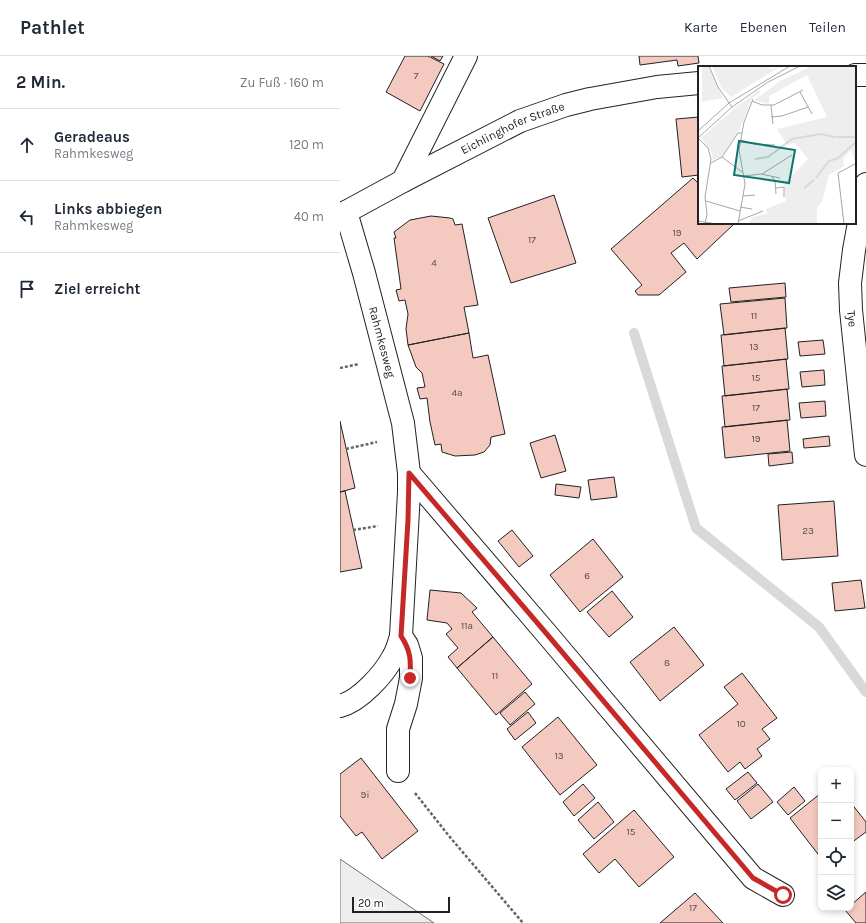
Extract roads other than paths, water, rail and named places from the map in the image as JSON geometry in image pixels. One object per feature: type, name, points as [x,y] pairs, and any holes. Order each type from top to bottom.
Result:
[{"type":"street","points":[[403,180],[466,56]]},
{"type":"street","name":"Eichlinghofer Straße","points":[[343,213],[403,180],[520,121],[566,105],[657,87],[698,82]]},
{"type":"street","name":"Tye","points":[[866,184],[854,250],[850,283],[852,318],[866,455]]},
{"type":"street","name":"Rahmkesweg","points":[[340,706],[351,701],[365,691],[376,680],[394,657],[401,636],[408,520],[409,473],[403,423],[364,273],[343,213]]},
{"type":"street","points":[[409,473],[753,878],[783,895]]},
{"type":"street","points":[[398,771],[398,729],[406,704],[411,658],[408,645],[401,636]]},
{"type":"waterway","points":[[634,333],[696,528],[819,627],[866,692]]}]
